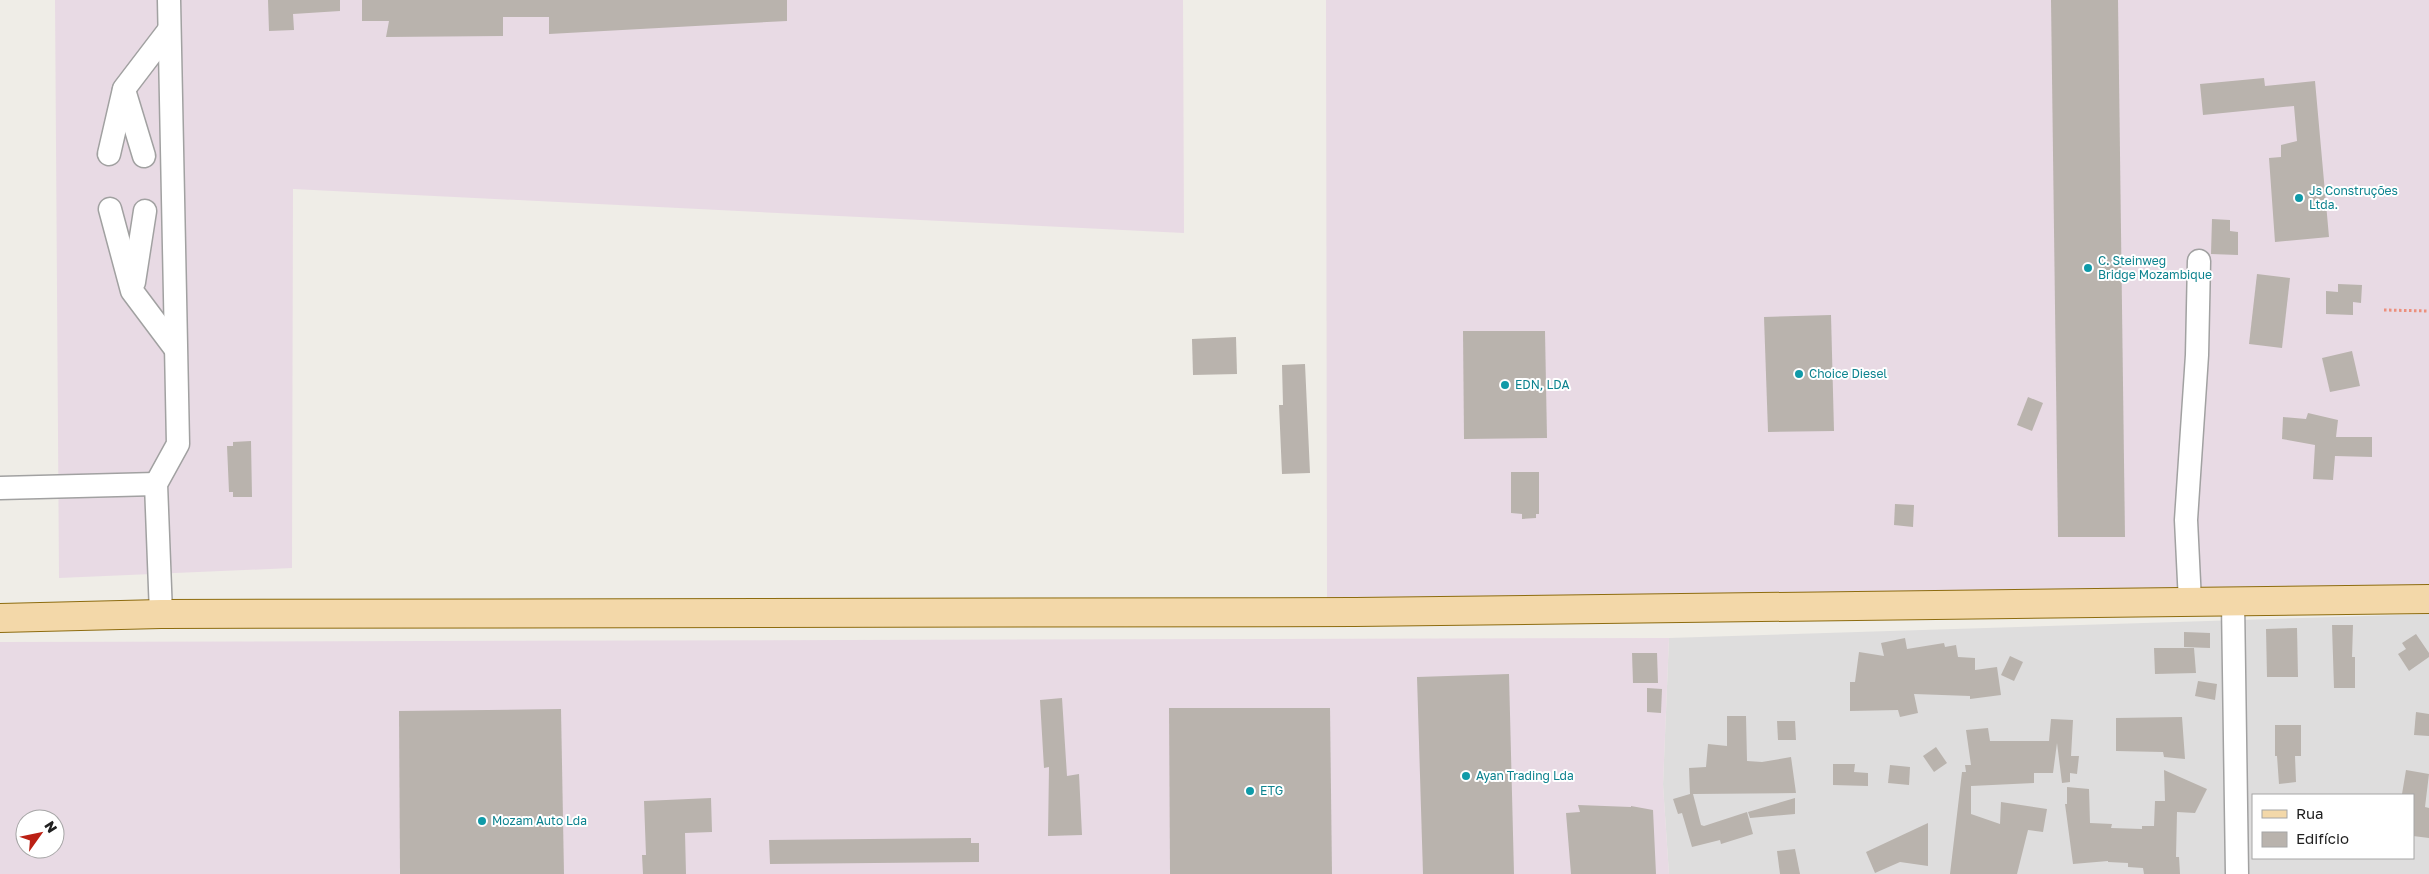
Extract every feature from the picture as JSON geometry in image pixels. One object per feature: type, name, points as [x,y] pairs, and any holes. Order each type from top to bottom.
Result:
[{"type":"main road","points":[[0,618],[161,614],[1345,612],[2429,599]]},
{"type":"street","points":[[161,614],[156,484],[178,444],[174,346],[169,0]]},
{"type":"street","points":[[109,154],[124,89],[169,30]]},
{"type":"street","points":[[124,89],[144,156]]},
{"type":"street","points":[[110,209],[132,291],[174,346]]},
{"type":"street","points":[[132,291],[145,211]]},
{"type":"street","points":[[2190,602],[2186,511],[2203,356],[2199,261]]},
{"type":"street","points":[[0,488],[156,484]]},
{"type":"street","points":[[2233,602],[2237,874]]},
{"type":"path","points":[[2384,310],[2429,311]]},
{"type":"shaded area","points":[[55,0],[1183,0],[1184,233],[293,189],[292,568],[59,578]]},
{"type":"shaded area","points":[[1326,0],[2429,0],[2429,586],[1327,598]]},
{"type":"shaded area","points":[[2429,614],[2429,874],[1669,874],[1663,785],[1669,638]]},
{"type":"shaded area","points":[[1669,638],[1663,785],[1669,874],[0,874],[0,642]]},
{"type":"building","points":[[268,0],[340,0],[340,11],[293,14],[294,30],[269,31]]},
{"type":"building","points":[[362,0],[787,0],[787,21],[549,34],[549,17],[503,17],[503,36],[386,37],[389,21],[362,21]]},
{"type":"building","name":"C. Steinweg Bridge Mozambique","points":[[2051,0],[2118,0],[2125,537],[2058,537]]},
{"type":"building","points":[[2264,78],[2265,86],[2315,81],[2329,237],[2275,242],[2269,158],[2281,157],[2281,145],[2297,141],[2294,106],[2203,115],[2200,84]]},
{"type":"building","points":[[2212,219],[2230,220],[2230,231],[2238,232],[2238,255],[2211,254]]},
{"type":"building","points":[[2257,274],[2290,278],[2282,348],[2249,344]]},
{"type":"building","points":[[2338,284],[2362,285],[2361,303],[2353,302],[2353,315],[2326,314],[2326,291],[2338,292]]},
{"type":"building","name":"Choice Diesel","points":[[1831,315],[1834,431],[1768,432],[1764,317]]},
{"type":"building","name":"EDN, LDA","points":[[1463,331],[1545,331],[1547,438],[1464,439]]},
{"type":"building","points":[[1236,337],[1237,374],[1193,375],[1192,339]]},
{"type":"building","points":[[2352,351],[2360,386],[2330,392],[2322,358]]},
{"type":"building","points":[[1305,364],[1310,473],[1282,474],[1279,405],[1283,405],[1282,365]]},
{"type":"building","points":[[2028,397],[2043,403],[2032,431],[2017,425]]},
{"type":"building","points":[[2308,413],[2338,420],[2336,437],[2372,437],[2372,457],[2335,456],[2333,480],[2313,479],[2315,445],[2282,439],[2283,417],[2306,419]]},
{"type":"building","points":[[251,441],[252,497],[233,497],[233,492],[229,492],[227,446],[233,446],[233,442]]},
{"type":"building","points":[[1511,472],[1539,472],[1539,514],[1536,514],[1536,518],[1522,519],[1522,514],[1511,513]]},
{"type":"building","points":[[1895,504],[1914,505],[1913,527],[1894,525]]},
{"type":"building","points":[[2332,625],[2353,625],[2352,657],[2355,657],[2355,688],[2334,688]]},
{"type":"building","points":[[2297,628],[2298,677],[2267,677],[2266,629]]},
{"type":"building","points":[[2184,632],[2210,633],[2210,648],[2184,647]]},
{"type":"building","points":[[2416,634],[2429,653],[2429,657],[2409,671],[2398,654],[2406,649],[2402,643]]},
{"type":"building","points":[[1905,638],[1907,649],[1944,643],[1945,647],[1956,645],[1958,657],[1975,658],[1975,670],[1997,667],[2001,695],[1970,699],[1970,696],[1914,694],[1918,713],[1900,717],[1898,710],[1850,711],[1850,682],[1855,682],[1859,652],[1884,656],[1881,643]]},
{"type":"building","points":[[2154,648],[2194,648],[2196,673],[2155,674]]},
{"type":"building","points":[[1632,653],[1657,653],[1658,683],[1633,683]]},
{"type":"building","points":[[2010,656],[2023,662],[2014,681],[2001,675]]},
{"type":"building","name":"Ayan Trading Lda","points":[[1509,674],[1514,874],[1423,874],[1417,677]]},
{"type":"building","points":[[2198,681],[2217,684],[2215,700],[2195,696]]},
{"type":"building","points":[[1647,688],[1662,689],[1661,713],[1647,712]]},
{"type":"building","points":[[1062,698],[1067,776],[1079,774],[1082,835],[1048,836],[1049,767],[1044,768],[1040,700]]},
{"type":"building","name":"ETG","points":[[1169,708],[1330,708],[1332,874],[1170,874]]},
{"type":"building","name":"Mozam Auto Lda","points":[[561,709],[564,874],[400,874],[399,711]]},
{"type":"building","points":[[2416,712],[2429,714],[2429,736],[2414,735]]},
{"type":"building","points":[[1727,716],[1746,716],[1747,761],[1762,762],[1791,757],[1796,793],[1693,794],[1701,825],[1704,826],[1747,812],[1753,834],[1721,844],[1720,840],[1692,847],[1682,813],[1678,814],[1673,799],[1690,794],[1689,768],[1706,767],[1708,744],[1727,746]]},
{"type":"building","points":[[2182,717],[2185,759],[2164,757],[2163,752],[2116,751],[2116,718]]},
{"type":"building","points":[[2051,719],[2073,720],[2071,756],[2079,756],[2077,774],[2070,773],[2070,782],[2062,783],[2057,743],[2053,773],[2034,773],[2034,783],[1971,786],[1971,814],[2000,824],[2001,802],[2047,809],[2043,832],[2028,830],[2017,874],[1950,874],[1962,772],[1966,772],[1965,765],[1971,765],[1966,730],[1988,728],[1990,741],[2049,741]]},
{"type":"building","points":[[1777,721],[1795,721],[1796,740],[1778,740]]},
{"type":"building","points":[[2275,725],[2301,725],[2301,756],[2295,756],[2296,782],[2279,784],[2277,756],[2275,756]]},
{"type":"building","points":[[1936,747],[1947,763],[1934,772],[1923,756]]},
{"type":"building","points":[[1833,764],[1855,764],[1854,772],[1868,773],[1868,786],[1833,785]]},
{"type":"building","points":[[1890,765],[1910,767],[1909,785],[1888,783]]},
{"type":"building","points":[[2164,770],[2207,789],[2195,813],[2177,812],[2176,857],[2179,857],[2180,874],[2144,874],[2143,868],[2128,867],[2128,863],[2108,861],[2073,864],[2065,804],[2067,804],[2067,787],[2089,789],[2090,823],[2112,824],[2111,828],[2142,829],[2142,826],[2154,826],[2155,801],[2165,801]]},
{"type":"building","points":[[2406,770],[2429,774],[2425,807],[2429,808],[2429,838],[2414,836],[2414,794],[2402,794]]},
{"type":"building","points":[[711,798],[712,832],[685,833],[686,874],[643,874],[642,855],[646,855],[644,801]]},
{"type":"building","points":[[1795,798],[1795,814],[1750,818],[1748,812]]},
{"type":"building","name":"Ayan Trading Lda","points":[[1578,805],[1631,806],[1653,810],[1656,874],[1571,874],[1566,813],[1580,812]]},
{"type":"building","points":[[1928,823],[1928,866],[1900,862],[1875,873],[1866,852]]},
{"type":"building","points":[[971,838],[971,843],[979,843],[979,862],[770,864],[769,840]]},
{"type":"building","points":[[1795,849],[1800,874],[1780,874],[1777,851]]},
{"type":"place","name":"Js Construções Ltda.","points":[[2299,198]]},
{"type":"place","name":"C. Steinweg Bridge Mozambique","points":[[2088,268]]},
{"type":"place","name":"Choice Diesel","points":[[1799,374]]},
{"type":"place","name":"EDN, LDA","points":[[1505,385]]},
{"type":"place","name":"Ayan Trading Lda","points":[[1466,776]]},
{"type":"place","name":"ETG","points":[[1250,791]]},
{"type":"place","name":"Mozam Auto Lda","points":[[482,821]]}]
